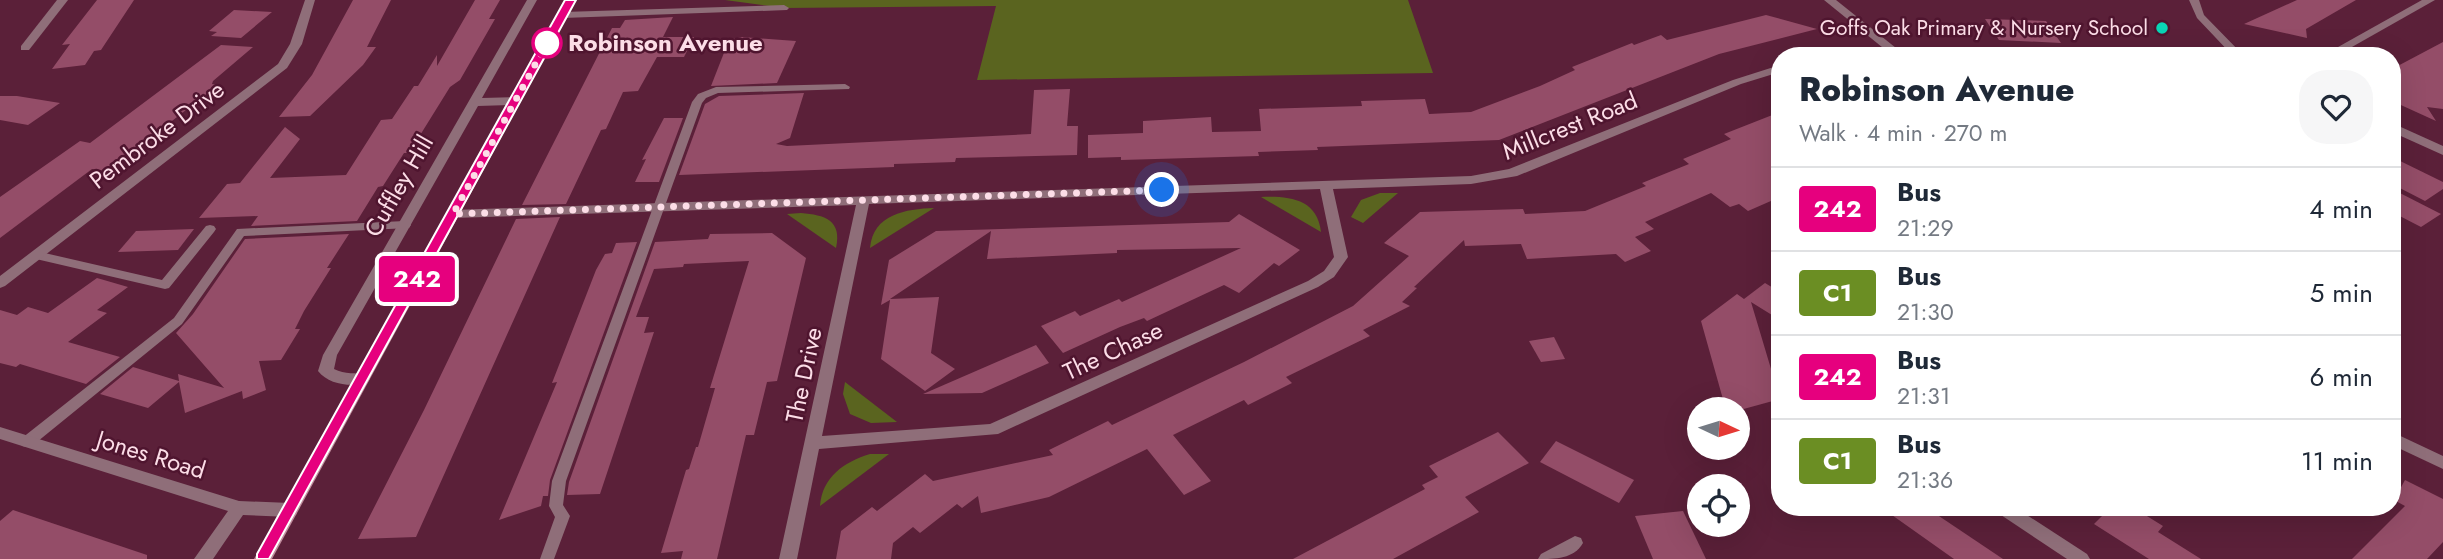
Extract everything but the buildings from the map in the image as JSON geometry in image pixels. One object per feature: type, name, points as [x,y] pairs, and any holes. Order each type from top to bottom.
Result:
[{"type":"main road","points":[[263,559],[514,101],[573,0]]},
{"type":"street","points":[[25,48],[63,0]]},
{"type":"street","name":"Pembroke Drive","points":[[0,283],[283,66],[296,44],[310,0]]},
{"type":"street","name":"Cuffley Hill","points":[[362,379],[338,378],[326,371],[328,363],[532,0]]},
{"type":"street","points":[[1829,0],[1889,47]]},
{"type":"street","points":[[2344,47],[2430,0]]},
{"type":"street","name":"Millcrest Road","points":[[1326,185],[1499,176],[1771,71]]},
{"type":"street","points":[[475,102],[514,101]]},
{"type":"street","points":[[2401,131],[2443,152]]},
{"type":"street","points":[[453,214],[1326,185]]},
{"type":"street","name":"The Chase","points":[[813,443],[992,430],[1313,284],[1329,274],[1341,257],[1326,185]]},
{"type":"street","name":"The Drive","points":[[788,559],[863,201]]},
{"type":"street","name":"Jones Road","points":[[0,433],[239,508],[290,509]]},
{"type":"street","points":[[2401,442],[2443,463]]},
{"type":"street","points":[[203,559],[239,508]]},
{"type":"street","points":[[2016,516],[2081,559]]},
{"type":"street","points":[[1547,559],[1575,543]]},
{"type":"lane","points":[[2194,0],[2200,16],[2230,47]]},
{"type":"lane","points":[[563,15],[784,8]]},
{"type":"lane","points":[[547,559],[563,516],[556,506],[559,481],[658,208],[702,96],[716,90],[845,87]]},
{"type":"lane","points":[[27,442],[178,321],[241,232],[405,225]]},
{"type":"lane","points":[[36,255],[165,285],[210,229]]},
{"type":"green space","points":[[725,0],[1408,0],[1433,73],[977,80],[996,6],[784,8]]},
{"type":"green space","points":[[1380,193],[1398,193],[1363,223],[1351,217],[1361,200]]},
{"type":"green space","points":[[1261,197],[1282,197],[1308,206],[1314,212],[1321,232]]},
{"type":"green space","points":[[934,208],[870,248],[872,237],[884,221],[902,212]]},
{"type":"green space","points":[[787,214],[817,215],[834,225],[836,248]]},
{"type":"green space","points":[[845,382],[897,422],[871,423],[850,414],[843,394]]},
{"type":"green space","points":[[870,454],[889,454],[820,506],[825,487],[836,472],[852,461]]},
{"type":"bus line","name":"242","points":[[263,559],[571,0]]},
{"type":"place","name":"Goffs Oak Primary & Nursery School","points":[[2162,28]]},
{"type":"place","name":"Robinson Avenue","points":[[547,43]]},
{"type":"route","points":[[547,43],[453,214],[1162,190]]}]
